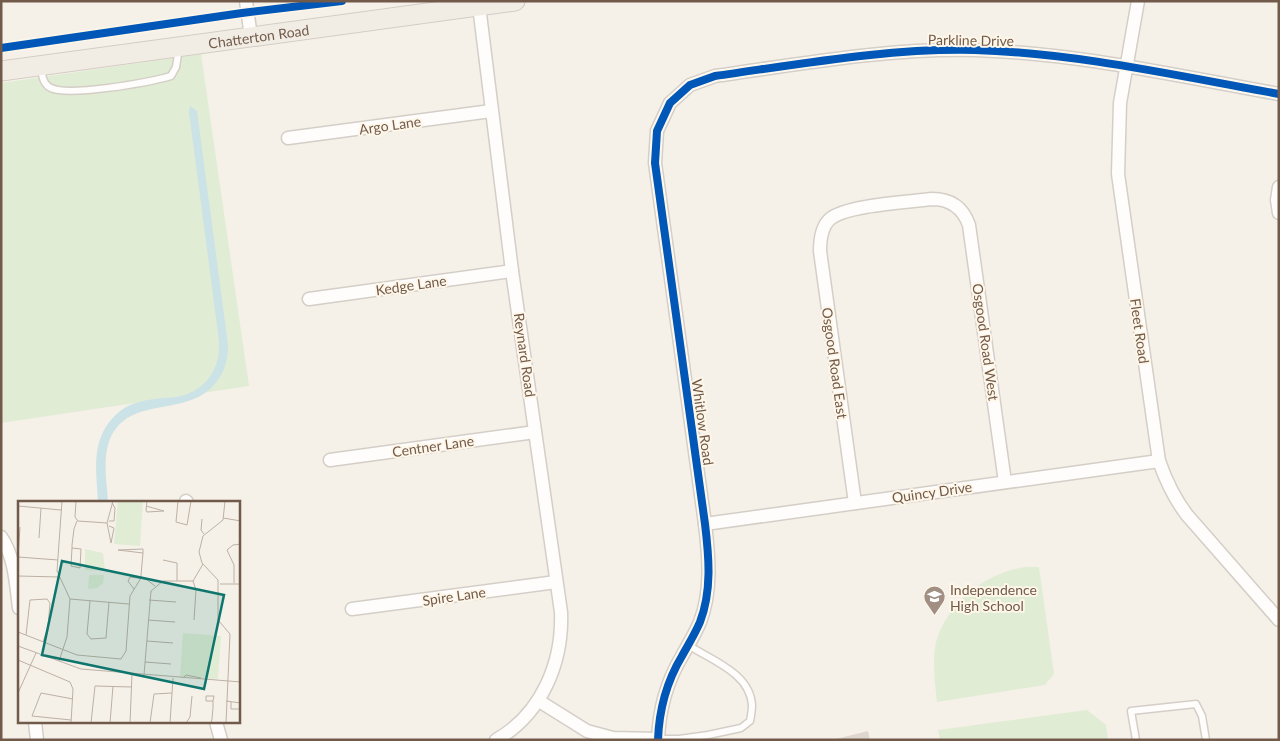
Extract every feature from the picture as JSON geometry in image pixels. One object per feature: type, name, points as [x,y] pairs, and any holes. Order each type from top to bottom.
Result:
[{"type":"main road","name":"Chatterton Road","points":[[1,71],[515,1]]},
{"type":"street","points":[[246,1],[251,37]]},
{"type":"street","name":"Fleet Road","points":[[1138,1],[1120,104],[1118,174],[1159,461],[1165,480],[1187,515],[1277,615]]},
{"type":"street","name":"Reynard Road","points":[[478,6],[561,629],[558,652],[551,676],[539,701],[524,718],[496,740]]},
{"type":"street","name":"Parkline Drive","points":[[670,103],[690,85],[714,76],[872,55],[938,50],[1014,52],[1126,67],[1279,94]]},
{"type":"street","name":"Whitlow Road","points":[[658,739],[662,706],[675,669],[700,622],[707,596],[709,567],[705,524],[655,163],[657,132],[670,103]]},
{"type":"street","name":"Argo Lane","points":[[288,138],[491,111]]},
{"type":"street","points":[[1279,187],[1279,213]]},
{"type":"street","name":"Osgood Road West","points":[[826,224],[837,215],[860,209],[932,198],[945,200],[956,205],[966,217],[971,233],[1005,482]]},
{"type":"street","name":"Osgood Road East","points":[[826,224],[821,237],[820,251],[855,503]]},
{"type":"street","name":"Kedge Lane","points":[[309,299],[512,271]]},
{"type":"street","name":"Centner Lane","points":[[330,460],[535,432]]},
{"type":"street","name":"Quincy Drive","points":[[705,524],[1159,461]]},
{"type":"street","points":[[1,537],[9,552],[12,563],[18,602]]},
{"type":"street","name":"Spire Lane","points":[[352,609],[556,582]]},
{"type":"street","points":[[539,701],[588,731],[613,738],[658,739]]},
{"type":"street","points":[[35,724],[37,740]]},
{"type":"street","points":[[217,724],[221,740]]},
{"type":"lane","points":[[41,66],[44,82],[49,87],[56,90],[80,92],[171,76],[176,67],[180,47]]},
{"type":"lane","points":[[658,739],[708,736],[741,728],[750,721],[752,704],[748,690],[737,676],[688,645]]},
{"type":"lane","points":[[1136,740],[1131,710],[1196,704],[1202,716],[1206,740]]},
{"type":"green space","points":[[201,54],[249,386],[1,423],[1,83]]},
{"type":"green space","points":[[1025,567],[1039,567],[1054,674],[1045,685],[937,702],[934,669],[936,643],[944,623],[952,610],[972,590],[984,582],[997,575]]},
{"type":"green space","points":[[1087,710],[1106,725],[1108,740],[940,740],[938,730]]},
{"type":"water","points":[[190,106],[197,111],[228,345],[227,359],[220,377],[205,393],[174,405],[142,412],[128,418],[116,428],[108,445],[106,459],[108,501],[98,501],[97,453],[103,432],[112,419],[119,412],[134,403],[181,396],[198,389],[210,376],[218,360],[219,341],[189,112]]},
{"type":"building","points":[[868,731],[870,740],[836,740],[836,739]]},
{"type":"cycle path","points":[[1,48],[242,13],[342,1]]},
{"type":"cycle path","points":[[658,740],[665,696],[672,676],[700,622],[704,610],[709,574],[705,524],[655,163],[657,131],[670,103],[690,85],[715,76],[877,54],[942,50],[1013,52],[1089,60],[1279,94]]},
{"type":"place","name":"Independence High School","points":[[934,616]]}]
